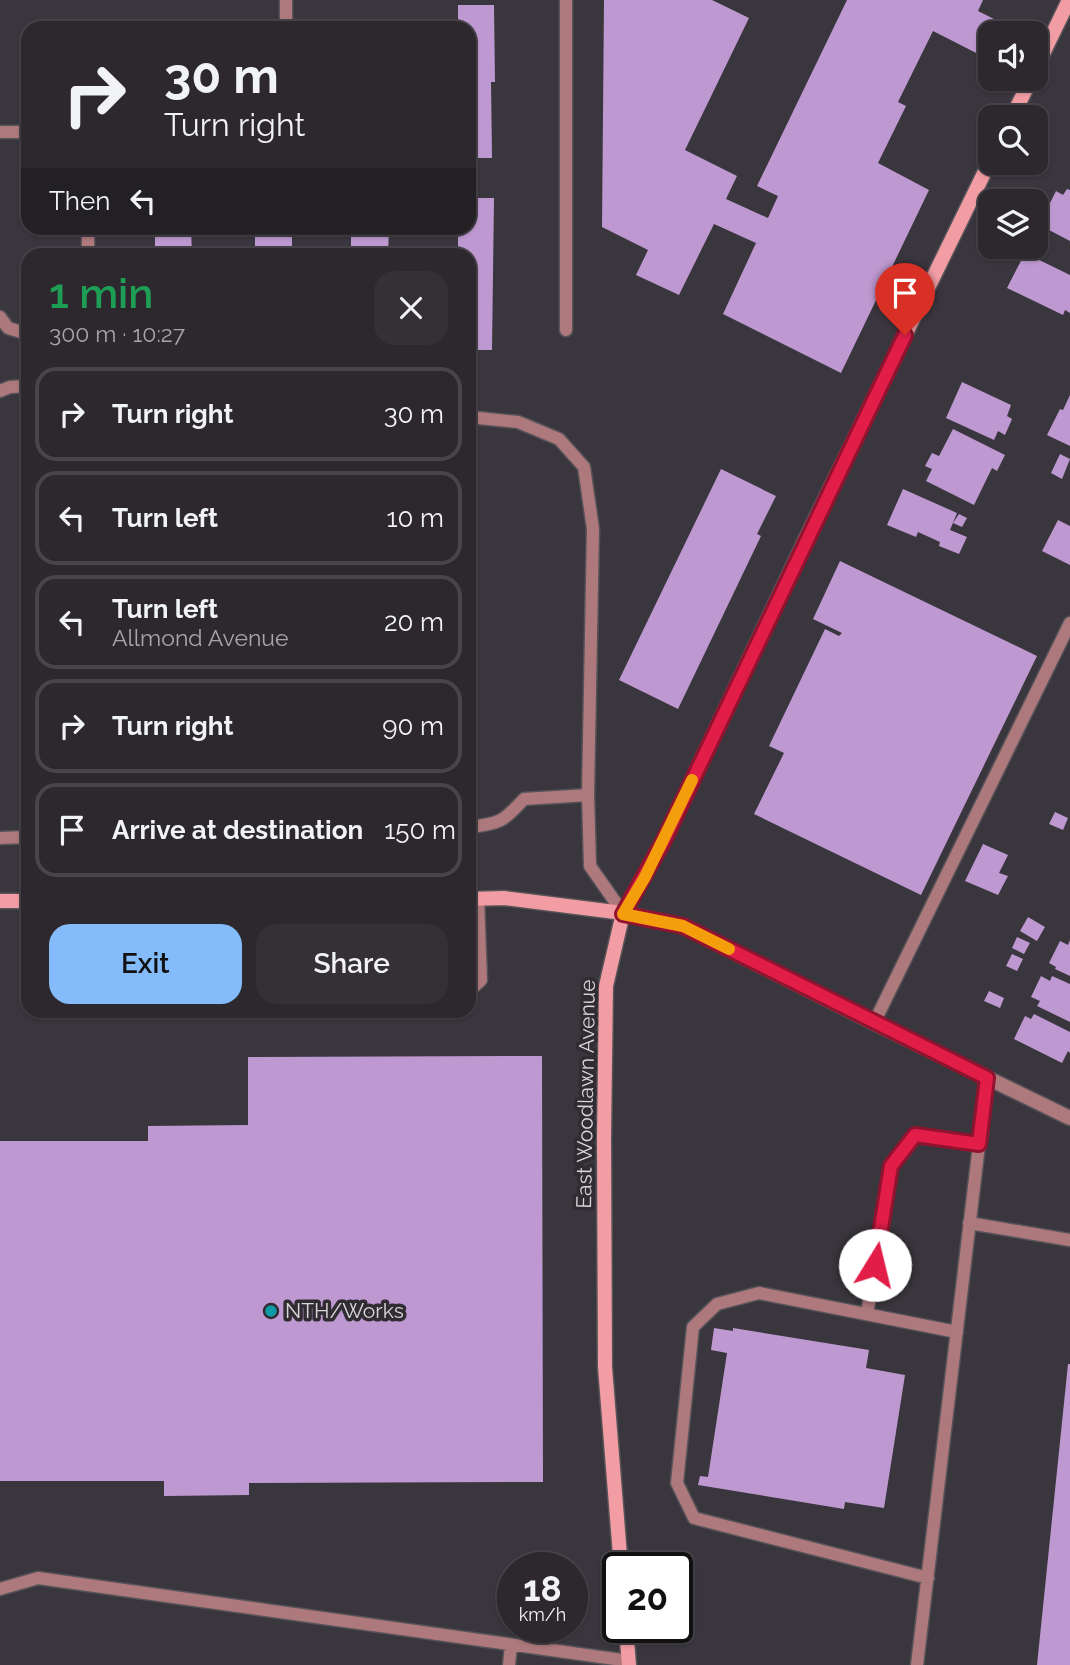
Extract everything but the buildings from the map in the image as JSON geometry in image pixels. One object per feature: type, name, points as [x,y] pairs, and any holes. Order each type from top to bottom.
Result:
[{"type":"main road","points":[[1048,43],[1069,0]]},
{"type":"main road","name":"East Woodlawn Avenue","points":[[620,1552],[605,1367],[604,1138],[606,986],[623,914],[664,840],[808,534],[983,175]]},
{"type":"main road","points":[[476,898],[504,898],[623,914]]},
{"type":"main road","points":[[0,901],[21,901]]},
{"type":"main road","points":[[627,1643],[629,1663]]},
{"type":"street","points":[[623,914],[683,926],[1070,1118]]},
{"type":"lane","points":[[286,0],[286,21]]},
{"type":"lane","points":[[566,0],[566,330]]},
{"type":"lane","points":[[0,132],[21,132]]},
{"type":"lane","points":[[0,317],[8,328],[21,332]]},
{"type":"lane","points":[[0,391],[21,386]]},
{"type":"lane","points":[[476,417],[519,422],[559,439],[584,467],[593,529],[587,795],[590,866],[623,914]]},
{"type":"lane","points":[[874,1023],[1070,623]]},
{"type":"lane","points":[[476,826],[505,820],[524,799],[587,795]]},
{"type":"lane","points":[[0,838],[21,837]]},
{"type":"lane","points":[[476,921],[481,979],[476,984]]},
{"type":"lane","points":[[918,1665],[987,1078]]},
{"type":"lane","points":[[867,1314],[891,1166],[915,1135],[979,1144]]},
{"type":"lane","points":[[970,1223],[1070,1240]]},
{"type":"lane","points":[[928,1578],[694,1518],[677,1483],[693,1326],[717,1304],[759,1293],[957,1332]]},
{"type":"lane","points":[[0,1588],[38,1578],[629,1663]]},
{"type":"lane","points":[[509,1665],[510,1645]]},
{"type":"slow traffic","points":[[692,780],[645,877],[623,914],[683,926],[729,949]]},
{"type":"place","name":"NTH/Works","points":[[271,1311]]},
{"type":"route","points":[[875,1265],[891,1166],[915,1135],[979,1144],[987,1078],[683,926],[623,914],[664,840],[905,335]]}]
